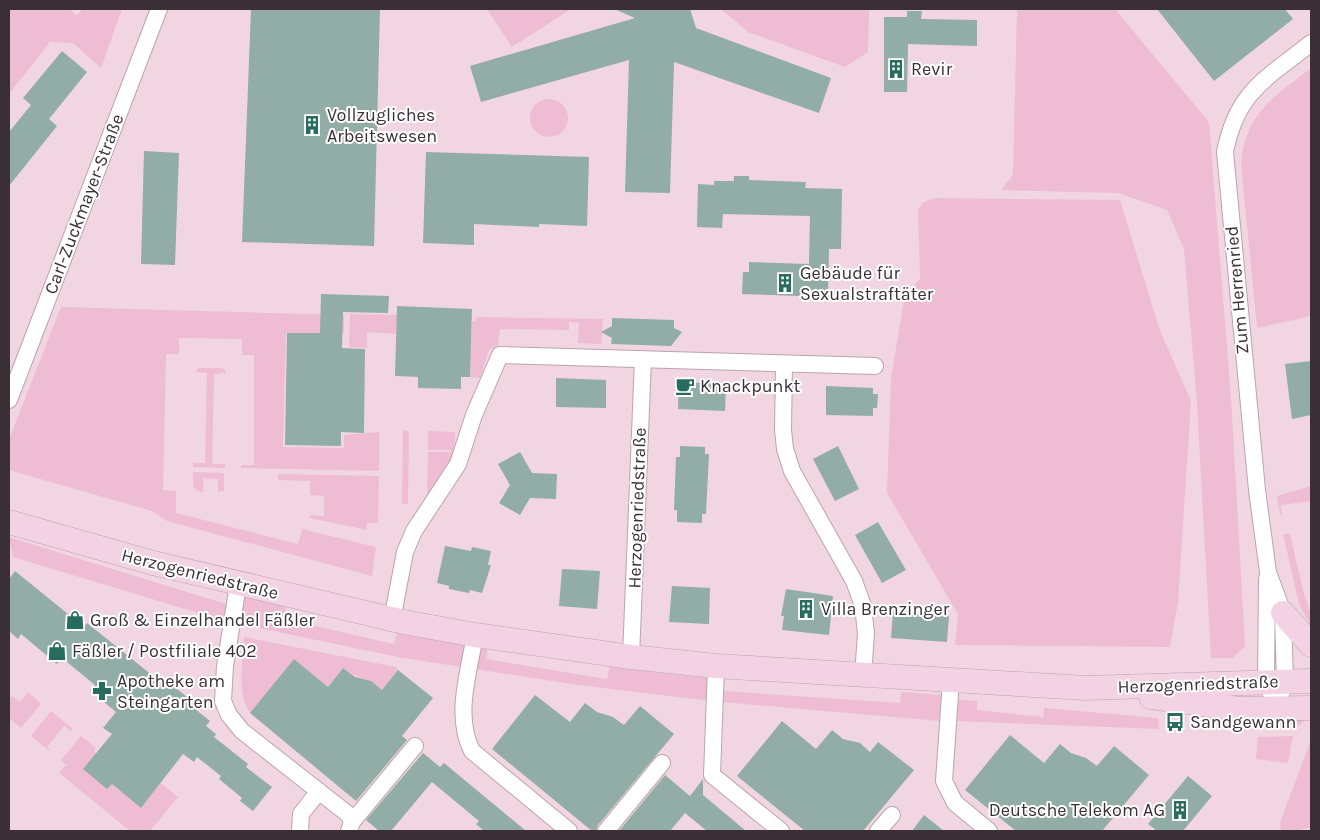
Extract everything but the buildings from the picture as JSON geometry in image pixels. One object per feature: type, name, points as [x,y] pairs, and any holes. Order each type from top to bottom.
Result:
[{"type":"street","name":"Carl-Zuckmayer-Straße","points":[[9,400],[159,9]]},
{"type":"street","name":"Zum Herrenried","points":[[1276,708],[1276,682],[1283,613],[1268,572],[1256,480],[1225,152],[1230,128],[1238,109],[1250,92],[1311,43]]},
{"type":"street","points":[[392,620],[405,552],[414,531],[458,464],[474,415],[500,355],[875,366]]},
{"type":"street","name":"Herzogenriedstraße","points":[[631,656],[643,359]]},
{"type":"street","points":[[784,364],[782,430],[785,449],[792,471],[854,581],[863,606],[866,633],[863,676]]},
{"type":"street","name":"Herzogenriedstraße","points":[[9,522],[153,563],[238,584],[392,620],[475,635],[716,666],[1085,688],[1239,709],[1311,708]]},
{"type":"street","name":"Zum Herrenried","points":[[1268,572],[1266,589],[1276,682]]},
{"type":"street","points":[[238,584],[225,666],[223,701],[228,715],[242,731],[349,815],[350,827]]},
{"type":"street","points":[[1283,613],[1311,645]]},
{"type":"street","points":[[475,635],[464,702],[463,723],[465,738],[472,751],[567,831]]},
{"type":"street","points":[[716,666],[712,775],[781,831]]},
{"type":"street","points":[[951,680],[944,780],[956,803],[989,831]]},
{"type":"street","name":"Herzogenriedstraße","points":[[1085,688],[1311,681]]},
{"type":"street","points":[[350,827],[414,746]]},
{"type":"street","points":[[606,831],[662,763]]},
{"type":"street","points":[[300,831],[301,814],[319,791]]},
{"type":"street","points":[[878,831],[892,814]]},
{"type":"shaded area","points":[[9,9],[69,9],[77,15],[83,9],[122,9],[101,68],[73,43],[50,42],[9,94]]},
{"type":"shaded area","points":[[487,9],[571,9],[512,47]]},
{"type":"shaded area","points":[[721,9],[869,9],[868,52],[845,67],[748,32]]},
{"type":"shaded area","points":[[1017,9],[1115,9],[1209,122],[1231,398],[1245,646],[1233,658],[1211,658],[1197,403],[1184,249],[1167,210],[1118,193],[1001,190],[1013,175]]},
{"type":"shaded area","points":[[1311,68],[1311,316],[1257,328],[1241,164],[1244,146],[1248,132],[1264,108],[1285,88]]},
{"type":"shaded area","points":[[549,99],[556,100],[562,105],[567,111],[567,125],[562,131],[556,136],[549,137],[542,136],[536,131],[531,125],[530,118],[531,111],[536,105],[542,100]]},
{"type":"shaded area","points":[[935,198],[1120,200],[1159,328],[1191,401],[1178,602],[1170,647],[955,645],[958,614],[887,493],[891,378],[905,294],[920,279],[918,210],[924,202]]},
{"type":"shaded area","points":[[61,307],[344,315],[344,333],[286,333],[283,447],[344,448],[344,435],[379,432],[379,471],[241,468],[241,465],[254,465],[254,355],[242,355],[242,339],[179,338],[179,354],[166,354],[163,490],[176,491],[176,513],[298,544],[302,529],[376,547],[372,576],[167,521],[152,511],[9,470],[9,439]]},
{"type":"shaded area","points":[[350,314],[397,315],[396,334],[367,332],[367,348],[349,347]]},
{"type":"shaded area","points":[[476,317],[603,319],[601,344],[578,343],[579,323],[569,322],[569,330],[500,329],[498,345],[489,350],[480,378],[470,377],[472,321],[475,321]]},
{"type":"shaded area","points":[[198,368],[222,368],[226,373],[214,374],[212,464],[225,464],[225,468],[193,467],[193,463],[205,463],[207,373],[195,372]]},
{"type":"shaded area","points":[[403,430],[409,431],[408,504],[402,504]]},
{"type":"shaded area","points":[[428,431],[455,432],[455,442],[451,460],[427,499],[428,452],[451,452],[450,450],[428,450]]},
{"type":"shaded area","points":[[193,472],[224,473],[224,491],[218,492],[218,479],[203,478],[203,492],[198,491],[193,486]]},
{"type":"shaded area","points":[[278,474],[379,476],[378,523],[367,523],[367,530],[310,518],[310,515],[324,516],[324,496],[310,495],[310,481],[278,480]]},
{"type":"shaded area","points":[[1311,486],[1311,501],[1281,505],[1282,515],[1280,515],[1277,496]]},
{"type":"shaded area","points":[[1283,534],[1290,534],[1303,590],[1311,614],[1311,627],[1299,604]]},
{"type":"shaded area","points":[[9,537],[229,605],[234,592],[287,604],[284,619],[394,644],[398,629],[488,646],[486,659],[607,679],[610,667],[724,680],[723,691],[900,703],[901,692],[941,695],[939,721],[711,701],[578,685],[398,657],[225,621],[13,557]]},
{"type":"shaded area","points":[[244,637],[396,667],[398,670],[382,690],[343,668],[328,687],[294,659],[250,713],[243,696],[242,686]]},
{"type":"shaded area","points":[[28,692],[41,704],[21,728],[9,718],[9,700],[12,696],[20,702]]},
{"type":"shaded area","points":[[955,699],[977,701],[977,710],[1043,717],[1044,708],[1158,718],[1159,729],[953,721]]},
{"type":"shaded area","points":[[51,711],[73,729],[71,731],[64,726],[47,747],[53,754],[31,736]]},
{"type":"shaded area","points":[[1304,720],[1300,725],[1255,728],[1246,721]]},
{"type":"shaded area","points":[[81,736],[96,748],[94,751],[99,755],[107,789],[112,784],[141,808],[161,783],[178,797],[150,831],[130,831],[59,773],[66,765],[61,760]]},
{"type":"shaded area","points":[[1293,736],[1288,763],[1256,759],[1258,737]]},
{"type":"shaded area","points":[[1311,740],[1311,827],[1295,831],[1281,831],[1280,822]]},
{"type":"place","name":"Revir","points":[[896,69]]},
{"type":"place","name":"Vollzugliches Arbeitswesen","points":[[312,125]]},
{"type":"place","name":"Gebäude für Sexualstraftäter","points":[[785,283]]},
{"type":"place","name":"Knackpunkt","points":[[685,386]]},
{"type":"place","name":"Villa Brenzinger","points":[[806,609]]},
{"type":"place","name":"Groß & Einzelhandel Fäßler","points":[[75,620]]},
{"type":"place","name":"Fäßler / Postfiliale 402","points":[[57,651]]},
{"type":"place","name":"Apotheke am Steingarten","points":[[102,691]]},
{"type":"place","name":"Sandgewann","points":[[1175,722]]},
{"type":"place","name":"Deutsche Telekom AG","points":[[1180,810]]}]
